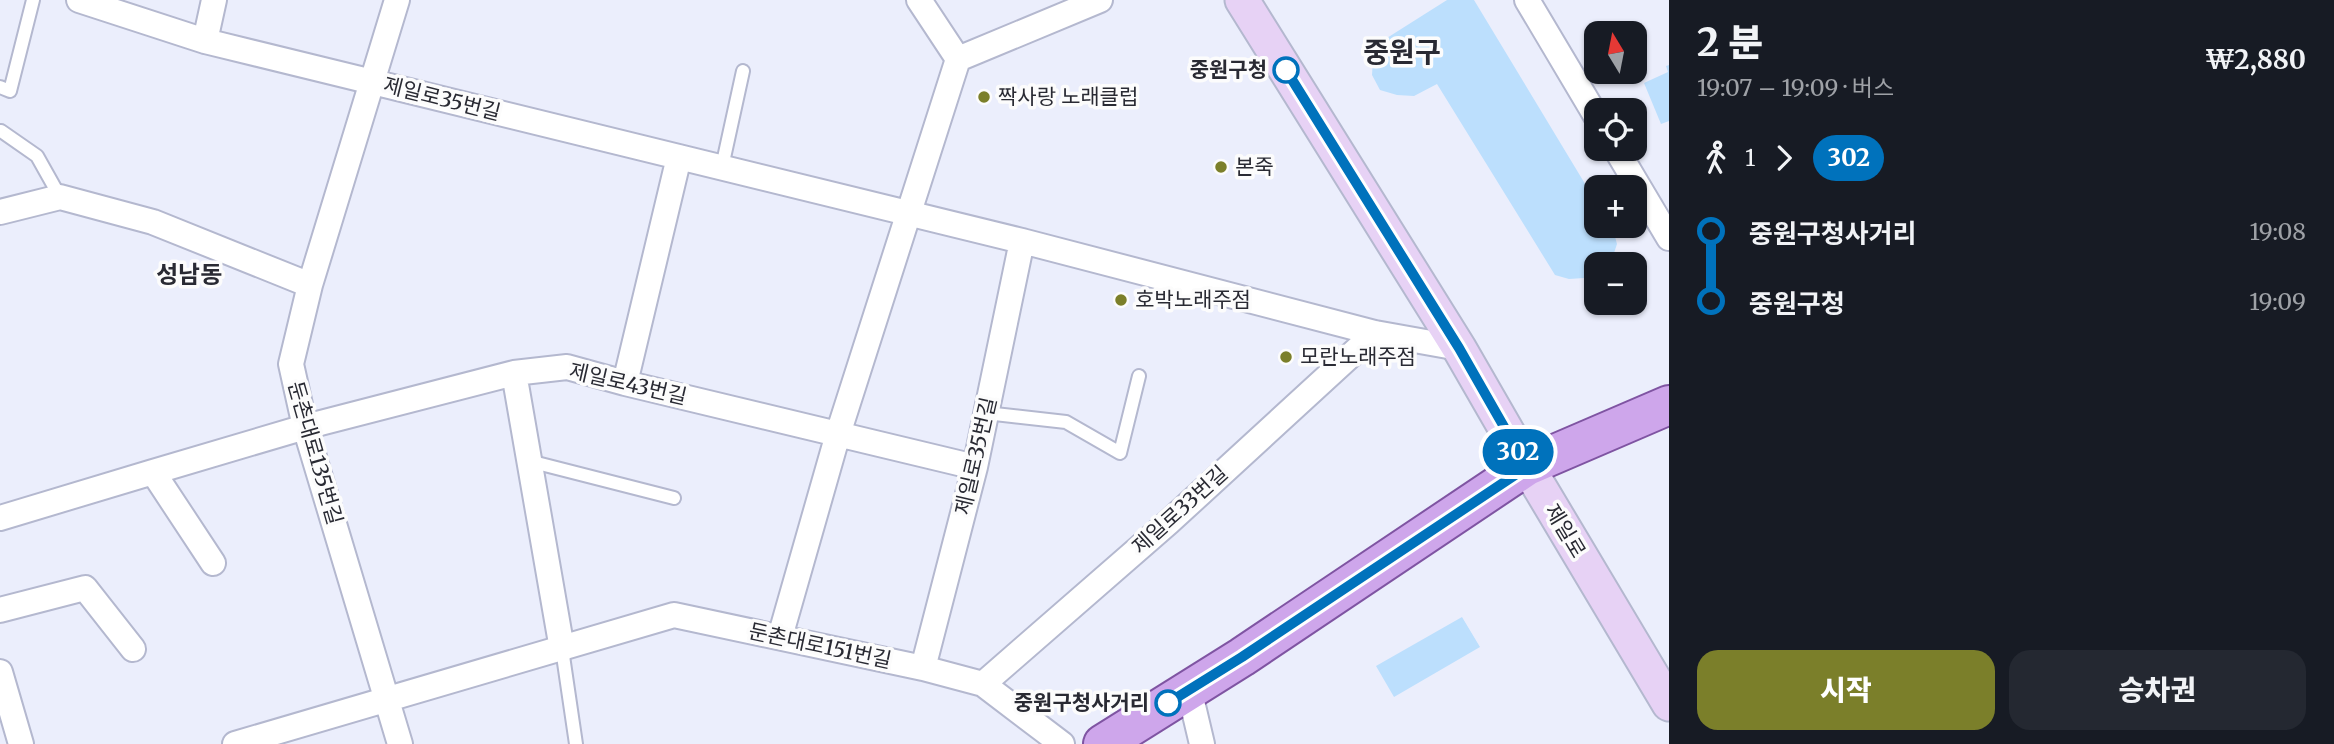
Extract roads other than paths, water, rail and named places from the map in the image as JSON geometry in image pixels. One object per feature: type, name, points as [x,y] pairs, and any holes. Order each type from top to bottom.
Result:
[{"type":"main road","name":"제일로","points":[[1242,0],[1459,348],[1669,704]]},
{"type":"main road","points":[[1103,744],[1242,657],[1527,467],[1669,405]]},
{"type":"street","name":"제일로35번길","points":[[79,0],[205,41],[1022,241],[1375,333],[1459,348]]},
{"type":"street","points":[[205,41],[214,0]]},
{"type":"street","name":"둔촌대로135번길","points":[[397,0],[310,285],[290,364],[305,427],[400,744]]},
{"type":"street","points":[[919,0],[958,59]]},
{"type":"street","points":[[780,637],[838,434],[958,59],[1064,7],[1100,0]]},
{"type":"street","points":[[1527,0],[1585,98]]},
{"type":"street","points":[[625,383],[679,158]]},
{"type":"street","points":[[1623,161],[1669,238]]},
{"type":"street","points":[[0,212],[60,197],[153,222],[310,285]]},
{"type":"street","name":"제일로35번길","points":[[923,668],[975,467],[1022,241]]},
{"type":"street","name":"제일로33번길","points":[[983,684],[1169,522],[1375,333]]},
{"type":"street","name":"제일로43번길","points":[[0,518],[305,427],[514,373],[566,367],[975,467]]},
{"type":"street","points":[[514,373],[562,649]]},
{"type":"street","points":[[153,472],[213,563]]},
{"type":"street","points":[[0,610],[85,588],[133,649]]},
{"type":"street","name":"둔촌대로151번길","points":[[235,744],[674,615],[923,668],[983,684],[1062,744]]},
{"type":"street","points":[[0,672],[21,744]]},
{"type":"street","points":[[1189,689],[1202,744]]},
{"type":"lane","points":[[0,87],[10,91],[33,0]]},
{"type":"lane","points":[[722,167],[743,71]]},
{"type":"lane","points":[[1,131],[37,156],[60,197]]},
{"type":"lane","points":[[986,413],[1066,422],[1120,453],[1139,376]]},
{"type":"lane","points":[[529,461],[674,498]]},
{"type":"lane","points":[[562,649],[576,744]]},
{"type":"place","name":"중원구청","points":[[1286,70]]},
{"type":"place","name":"짝사랑 노래클럽","points":[[984,97]]},
{"type":"place","name":"본죽","points":[[1221,167]]},
{"type":"place","name":"호박노래주점","points":[[1121,300]]},
{"type":"place","name":"모란노래주점","points":[[1286,357]]},
{"type":"place","name":"중원구청사거리","points":[[1168,703]]},
{"type":"district","name":"중원구","points":[[1402,52]]},
{"type":"district","name":"성남동","points":[[189,275]]}]
